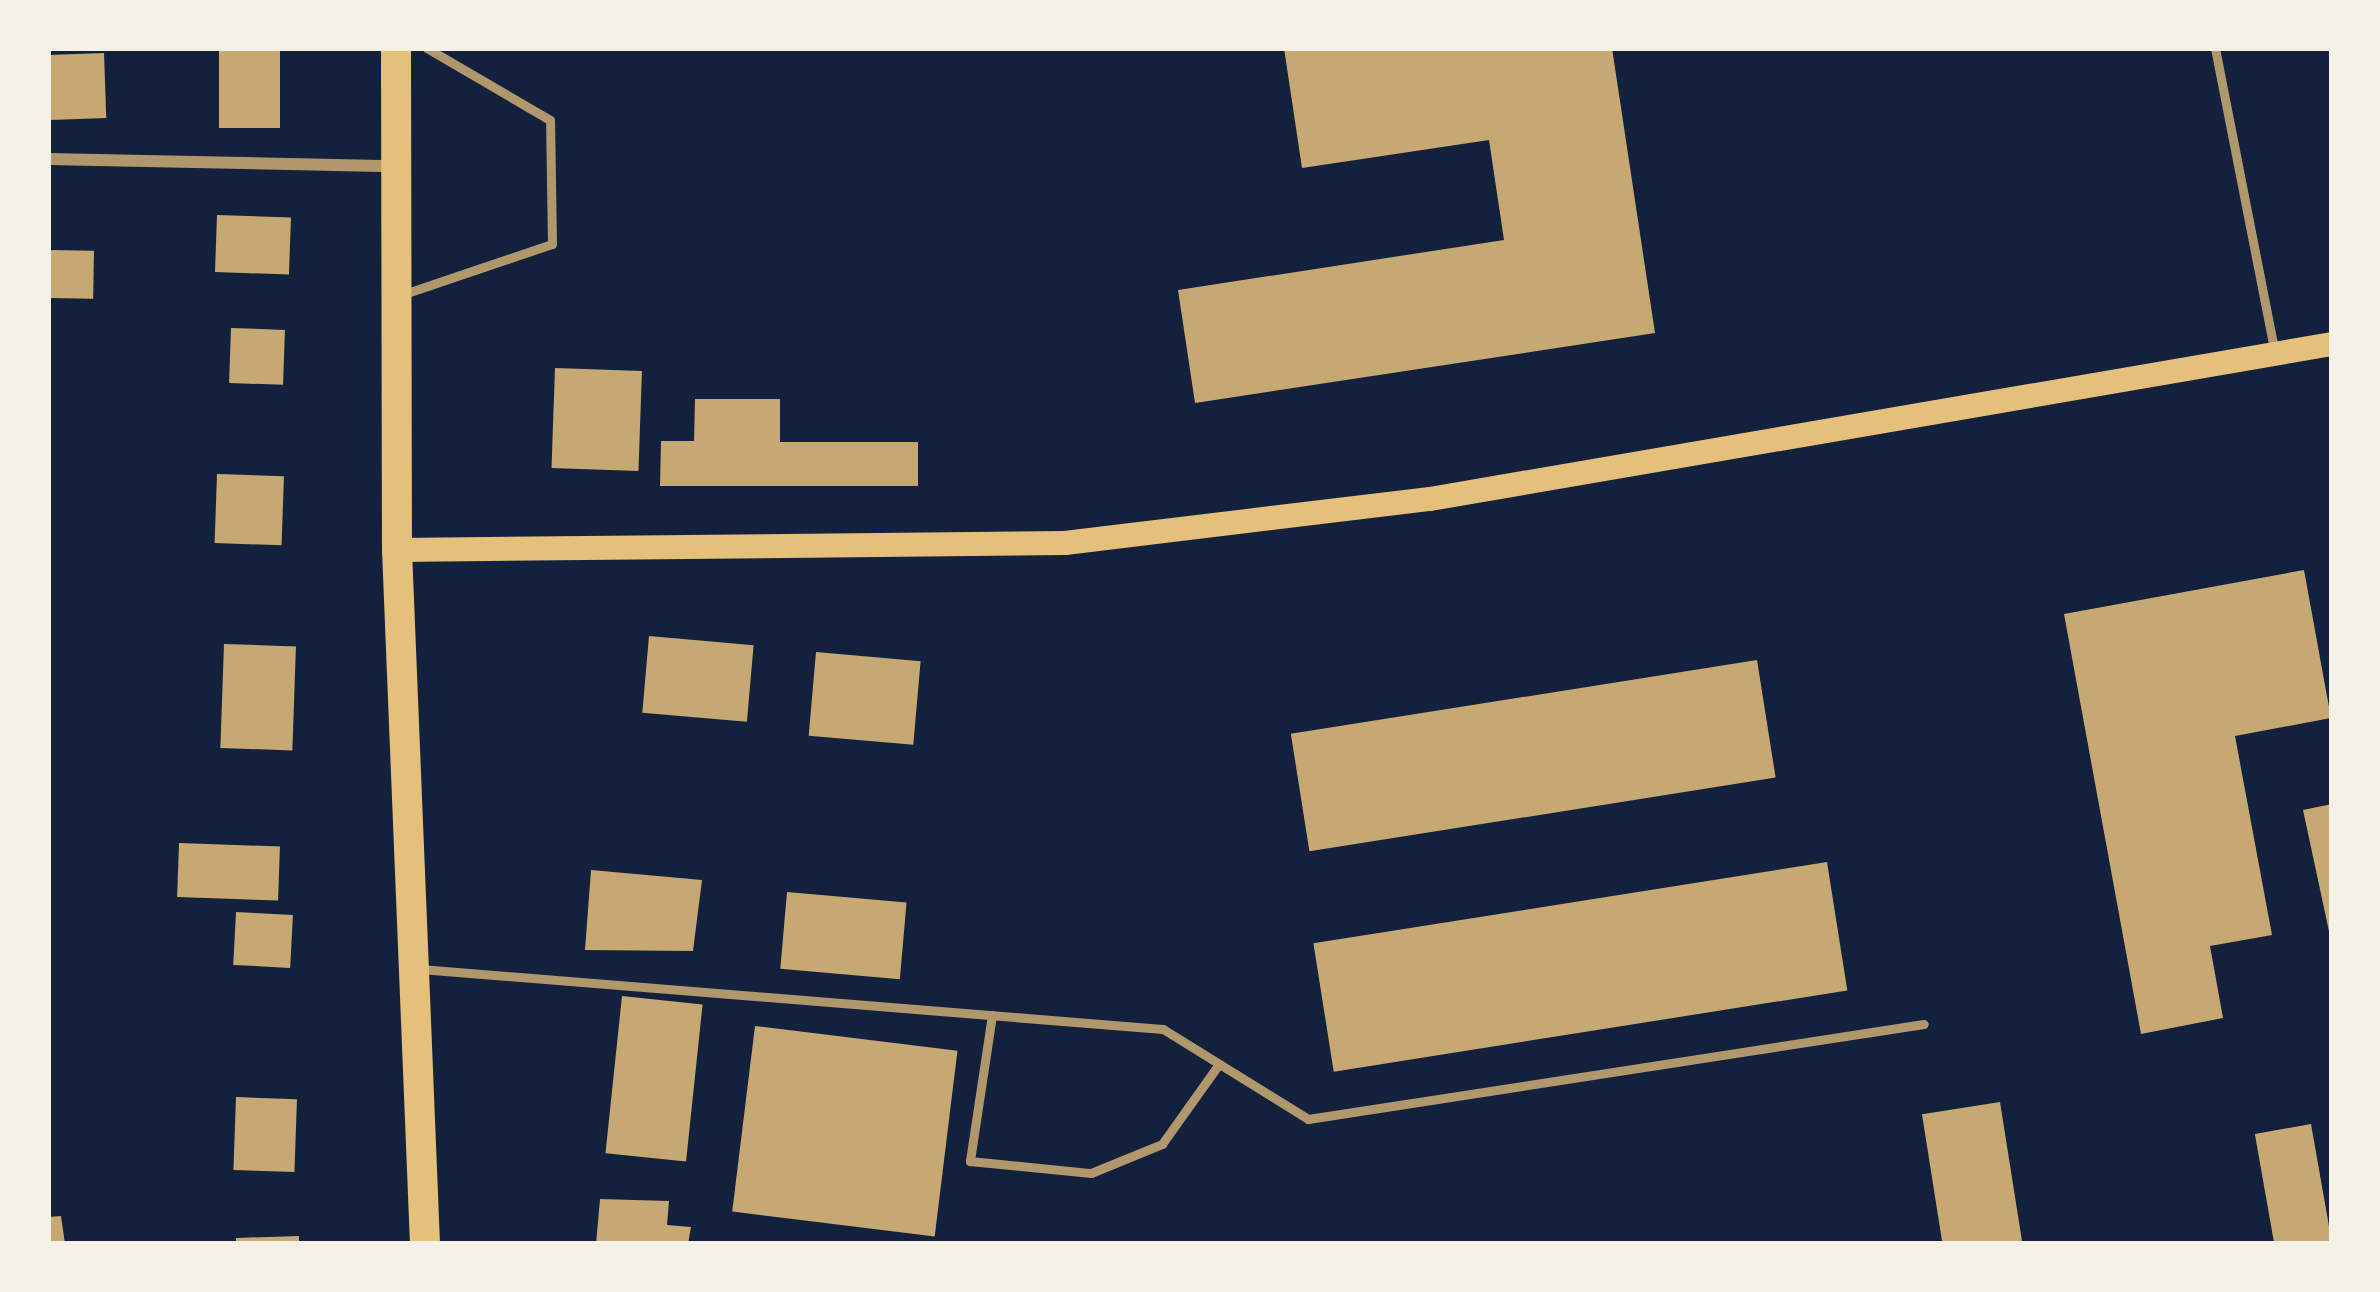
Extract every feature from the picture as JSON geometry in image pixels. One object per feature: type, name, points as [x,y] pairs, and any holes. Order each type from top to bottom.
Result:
[{"type":"main road","points":[[396,48],[397,550],[424,1244]]},
{"type":"main road","points":[[397,550],[1065,543],[1430,499],[2332,344]]},
{"type":"street","points":[[48,159],[394,166]]},
{"type":"lane","points":[[393,298],[552,244],[550,120],[427,48]]},
{"type":"lane","points":[[2215,48],[2275,354]]},
{"type":"lane","points":[[414,968],[1163,1029],[1308,1119],[1924,1024]]},
{"type":"lane","points":[[992,1016],[970,1160],[1091,1173],[1162,1144],[1219,1064]]},
{"type":"building","points":[[219,48],[280,48],[280,128],[219,128]]},
{"type":"building","points":[[1284,48],[1612,48],[1655,333],[1195,403],[1178,290],[1504,240],[1489,140],[1302,168]]},
{"type":"building","points":[[104,53],[106,118],[50,120],[48,55]]},
{"type":"building","points":[[217,215],[291,218],[289,275],[215,272]]},
{"type":"building","points":[[48,250],[94,251],[93,299],[48,298]]},
{"type":"building","points":[[231,328],[285,330],[283,385],[229,383]]},
{"type":"building","points":[[555,368],[642,371],[638,471],[552,468]]},
{"type":"building","points":[[695,399],[780,399],[780,442],[918,442],[918,486],[660,486],[661,441],[694,441]]},
{"type":"building","points":[[217,474],[284,476],[282,545],[215,543]]},
{"type":"building","points":[[2304,570],[2331,718],[2235,736],[2272,935],[2210,946],[2223,1018],[2141,1034],[2064,614]]},
{"type":"building","points":[[649,636],[754,645],[747,722],[642,713]]},
{"type":"building","points":[[224,644],[296,647],[292,750],[220,748]]},
{"type":"building","points":[[816,652],[921,661],[913,745],[809,736]]},
{"type":"building","points":[[1757,660],[1776,778],[1309,851],[1291,734]]},
{"type":"building","points":[[2332,804],[2332,936],[2330,936],[2303,810]]},
{"type":"building","points":[[179,843],[280,847],[278,900],[177,897]]},
{"type":"building","points":[[1827,862],[1847,990],[1334,1072],[1313,943]]},
{"type":"building","points":[[591,870],[702,880],[693,951],[585,950]]},
{"type":"building","points":[[787,892],[907,902],[900,979],[780,969]]},
{"type":"building","points":[[236,912],[293,915],[290,968],[233,965]]},
{"type":"building","points":[[622,996],[703,1004],[686,1162],[605,1153]]},
{"type":"building","points":[[755,1026],[957,1051],[935,1236],[732,1212]]},
{"type":"building","points":[[236,1097],[297,1099],[294,1172],[233,1170]]},
{"type":"building","points":[[2000,1102],[2022,1244],[1943,1244],[1922,1114]]},
{"type":"building","points":[[2311,1124],[2332,1244],[2274,1244],[2255,1134]]},
{"type":"building","points":[[600,1199],[669,1201],[667,1225],[691,1227],[688,1244],[596,1244]]},
{"type":"building","points":[[61,1216],[65,1244],[48,1244],[48,1217]]},
{"type":"building","points":[[299,1236],[299,1244],[236,1244],[236,1238]]}]
